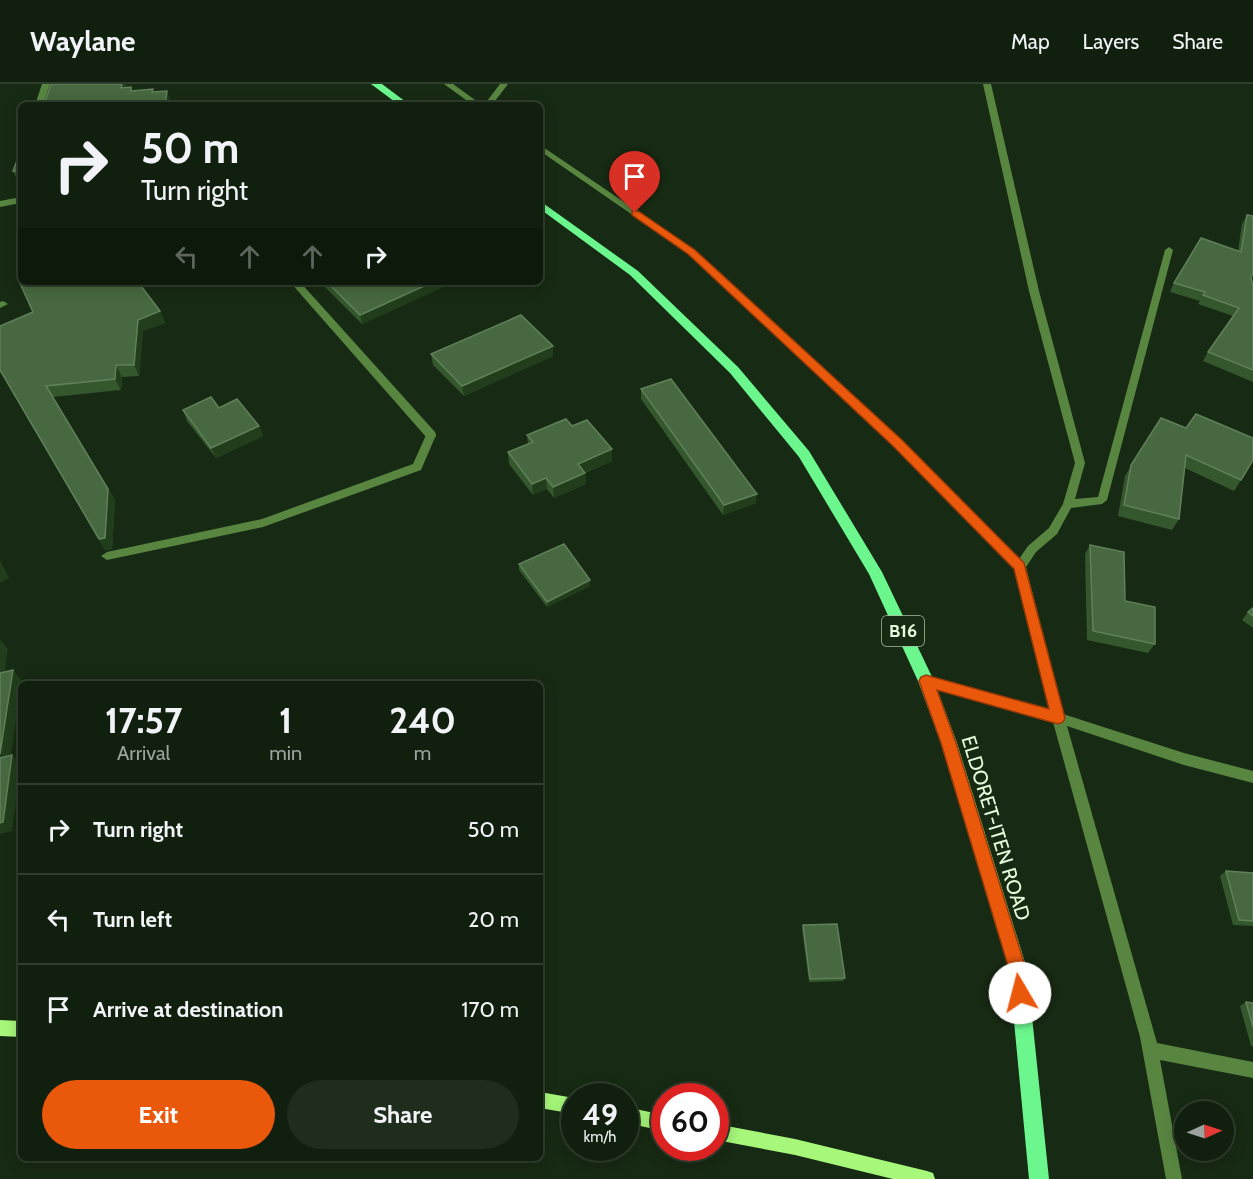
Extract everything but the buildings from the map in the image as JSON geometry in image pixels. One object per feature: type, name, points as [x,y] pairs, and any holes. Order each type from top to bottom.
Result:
[{"type":"main road","points":[[376,84],[401,102]]},
{"type":"main road","name":"ELDORET-ITEN ROAD","points":[[543,206],[634,273],[734,370],[804,454],[875,572],[926,681],[949,743],[1018,969],[1039,1179]]},
{"type":"main road","points":[[0,1028],[18,1029]]},
{"type":"main road","points":[[543,1101],[561,1104]]},
{"type":"main road","points":[[729,1134],[795,1147],[927,1179]]},
{"type":"street","points":[[40,102],[46,84]]},
{"type":"street","points":[[448,84],[474,102]]},
{"type":"street","points":[[490,102],[504,84]]},
{"type":"street","points":[[987,84],[1034,291],[1080,463],[1068,504],[1053,531],[1032,549],[1020,567]]},
{"type":"street","points":[[543,149],[692,252],[898,443],[1020,567],[1058,718],[1151,1050],[1174,1179]]},
{"type":"street","points":[[0,204],[18,201]]},
{"type":"street","points":[[1068,504],[1102,500],[1169,250]]},
{"type":"street","points":[[107,556],[263,523],[417,467],[431,435],[298,285]]},
{"type":"street","points":[[926,681],[1058,718],[1184,759],[1253,777]]},
{"type":"street","points":[[1151,1050],[1253,1070]]},
{"type":"route","points":[[635,213],[692,252],[898,443],[1020,567],[1058,718],[926,681],[949,743],[1018,969],[1020,993]]}]
